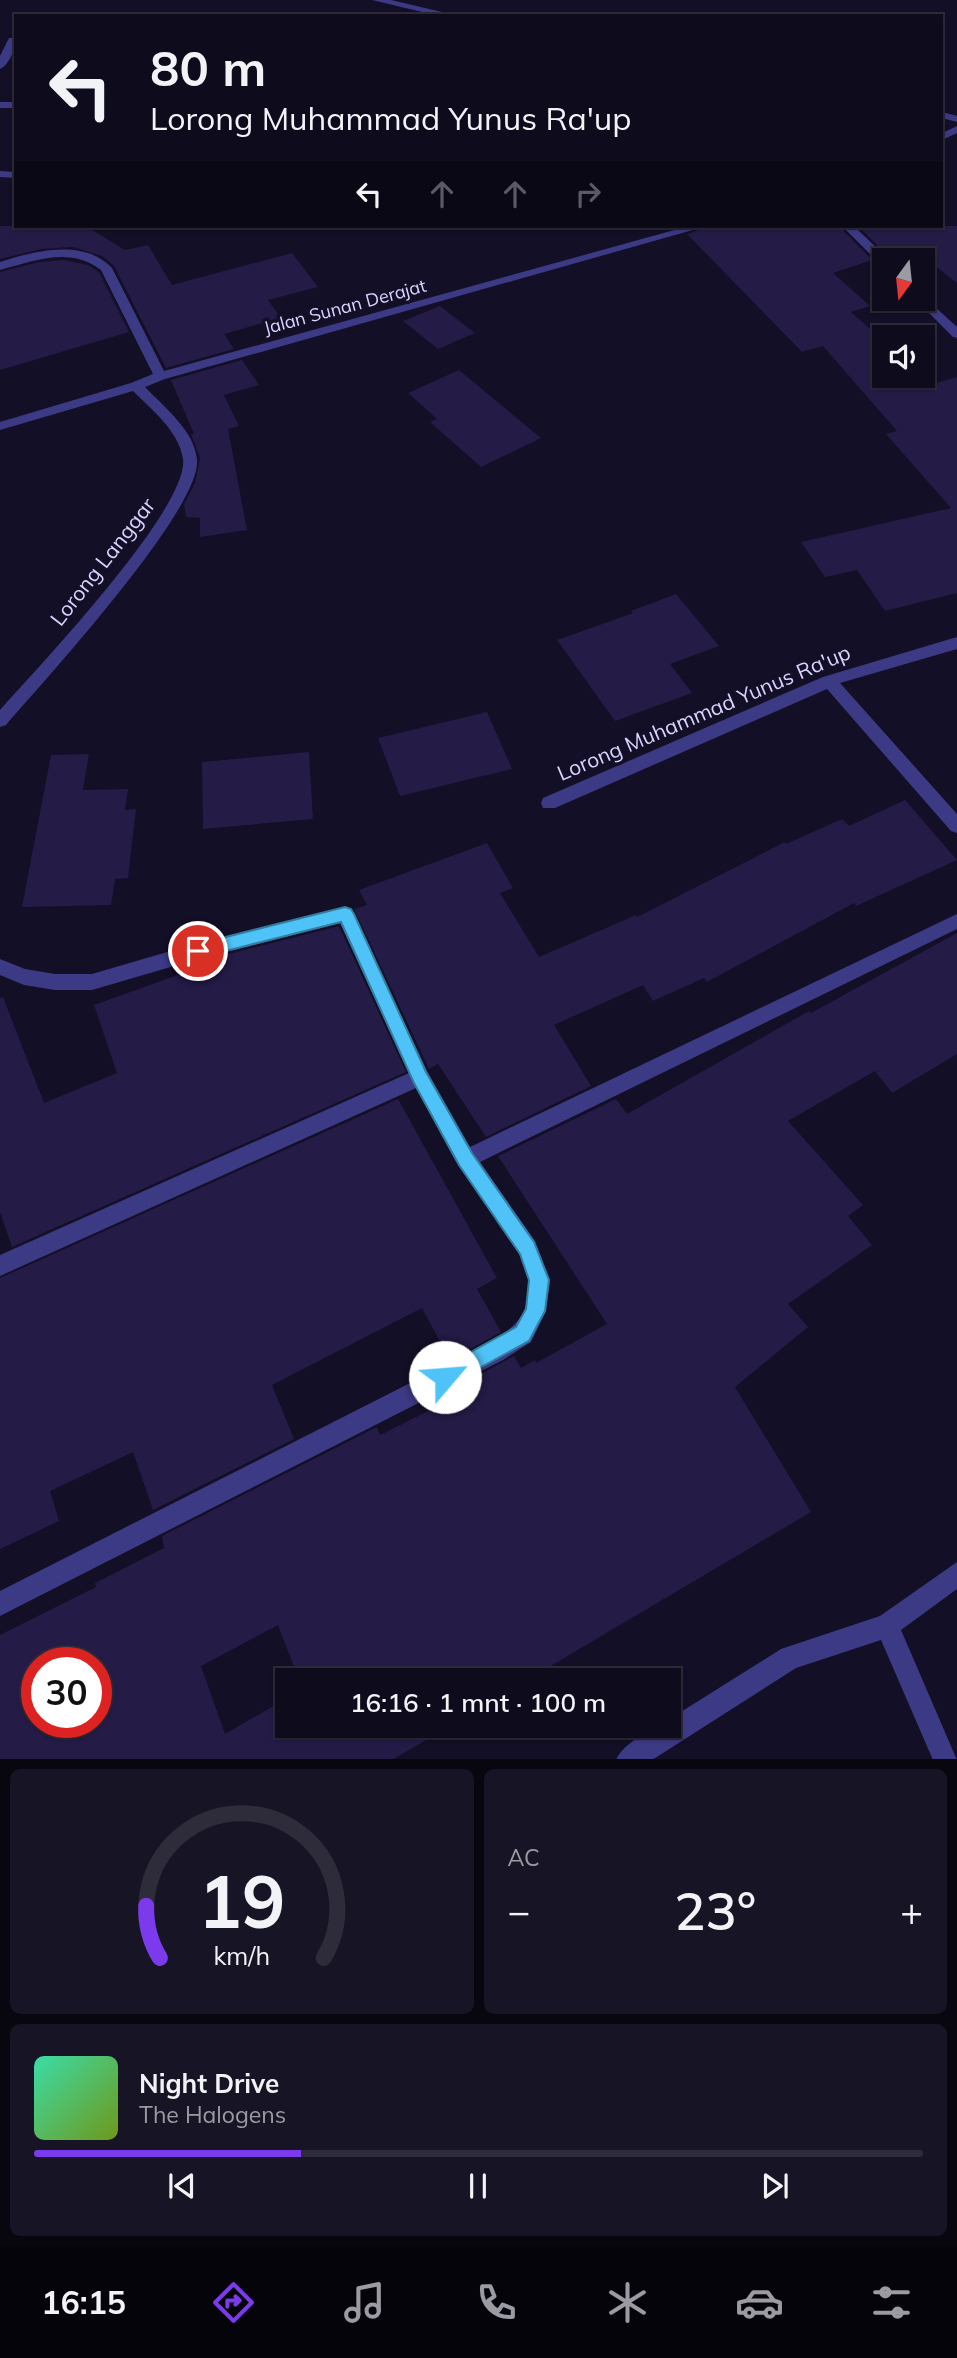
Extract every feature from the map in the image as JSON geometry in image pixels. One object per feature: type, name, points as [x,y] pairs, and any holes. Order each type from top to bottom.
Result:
[{"type":"street","points":[[377,0],[445,14]]},
{"type":"street","points":[[386,14],[394,3]]},
{"type":"street","points":[[0,66],[13,40]]},
{"type":"street","name":"Jalan Sunan Derajat","points":[[0,426],[136,386],[160,376],[694,228]]},
{"type":"street","points":[[850,228],[872,249]]},
{"type":"street","points":[[0,266],[17,260],[63,254],[85,256],[99,261],[106,268],[160,376]]},
{"type":"street","points":[[934,311],[957,334]]},
{"type":"street","name":"Lorong Langgar","points":[[0,721],[128,571],[157,533],[188,483],[191,463],[184,438],[136,386]]},
{"type":"street","name":"Lorong Muhammad Yunus Ra'up","points":[[549,803],[830,681],[957,643]]},
{"type":"street","points":[[830,681],[957,826]]},
{"type":"street","points":[[0,967],[24,977],[55,982],[92,982],[198,951],[345,914],[420,1077],[466,1159],[528,1248],[539,1280],[535,1311],[523,1334],[495,1352],[0,1604]]},
{"type":"street","points":[[466,1159],[957,921]]},
{"type":"street","points":[[0,1266],[420,1077]]},
{"type":"street","points":[[628,1759],[790,1658],[887,1626],[957,1574]]},
{"type":"street","points":[[887,1626],[946,1759]]},
{"type":"building","points":[[0,226],[89,228],[125,250],[148,245],[172,285],[292,253],[318,287],[268,300],[281,318],[224,334],[234,349],[166,368],[114,266],[102,256],[73,247],[42,249],[0,259]]},
{"type":"building","points":[[957,226],[957,283],[935,266],[935,248],[880,248],[860,228]]},
{"type":"building","points":[[704,228],[841,228],[872,260],[833,273],[870,306],[851,312],[872,330],[872,388],[935,388],[935,381],[937,383],[957,377],[957,593],[885,611],[857,570],[825,577],[801,542],[951,508],[886,434],[897,431],[823,346],[802,352],[687,234]]},
{"type":"building","points":[[64,260],[88,265],[99,272],[129,332],[0,370],[0,272],[39,262]]},
{"type":"building","points":[[440,306],[475,333],[438,349],[403,321]]},
{"type":"building","points":[[242,360],[259,385],[224,395],[239,426],[228,429],[247,530],[200,537],[200,518],[186,517],[184,504],[195,483],[200,458],[191,434],[194,434],[171,380]]},
{"type":"building","points":[[459,370],[541,438],[481,467],[430,422],[437,419],[408,393]]},
{"type":"building","points":[[676,594],[719,646],[670,664],[692,693],[615,721],[557,640],[633,613],[631,611]]},
{"type":"building","points":[[487,712],[512,769],[400,796],[378,738]]},
{"type":"building","points":[[309,752],[313,819],[203,829],[202,762]]},
{"type":"building","points":[[89,754],[83,790],[128,789],[125,810],[136,809],[128,878],[115,879],[111,905],[22,907],[51,755]]},
{"type":"building","points":[[905,800],[957,860],[856,906],[854,903],[707,982],[704,978],[653,1001],[643,985],[554,1025],[591,1086],[486,1137],[438,1064],[429,1069],[354,909],[367,905],[359,890],[487,843],[513,888],[500,893],[539,957],[636,915],[637,917],[785,842],[786,844],[842,819],[849,826]]},
{"type":"building","points":[[339,926],[406,1072],[12,1247],[0,1212],[0,998],[3,997],[44,1103],[117,1073],[94,1005],[186,972],[185,969],[220,956]]},
{"type":"building","points":[[957,933],[957,1054],[892,1093],[875,1071],[788,1121],[863,1205],[848,1216],[872,1245],[788,1304],[808,1327],[735,1387],[811,1512],[547,1668],[294,1668],[278,1625],[201,1666],[225,1734],[275,1705],[275,1738],[430,1738],[394,1759],[0,1759],[0,1635],[96,1587],[95,1583],[164,1548],[162,1536],[377,1427],[380,1435],[466,1392],[462,1384],[514,1356],[521,1368],[535,1360],[536,1363],[607,1324],[498,1156],[616,1099],[627,1114],[809,1011],[811,1013]]},
{"type":"building","points":[[398,1099],[497,1278],[477,1289],[501,1332],[450,1360],[422,1308],[272,1385],[294,1439],[153,1510],[133,1452],[50,1491],[59,1521],[0,1549],[0,1278]]},
{"type":"route","points":[[198,951],[345,914],[420,1077],[466,1159],[528,1248],[539,1280],[535,1311],[523,1334],[495,1352],[445,1377]]}]
